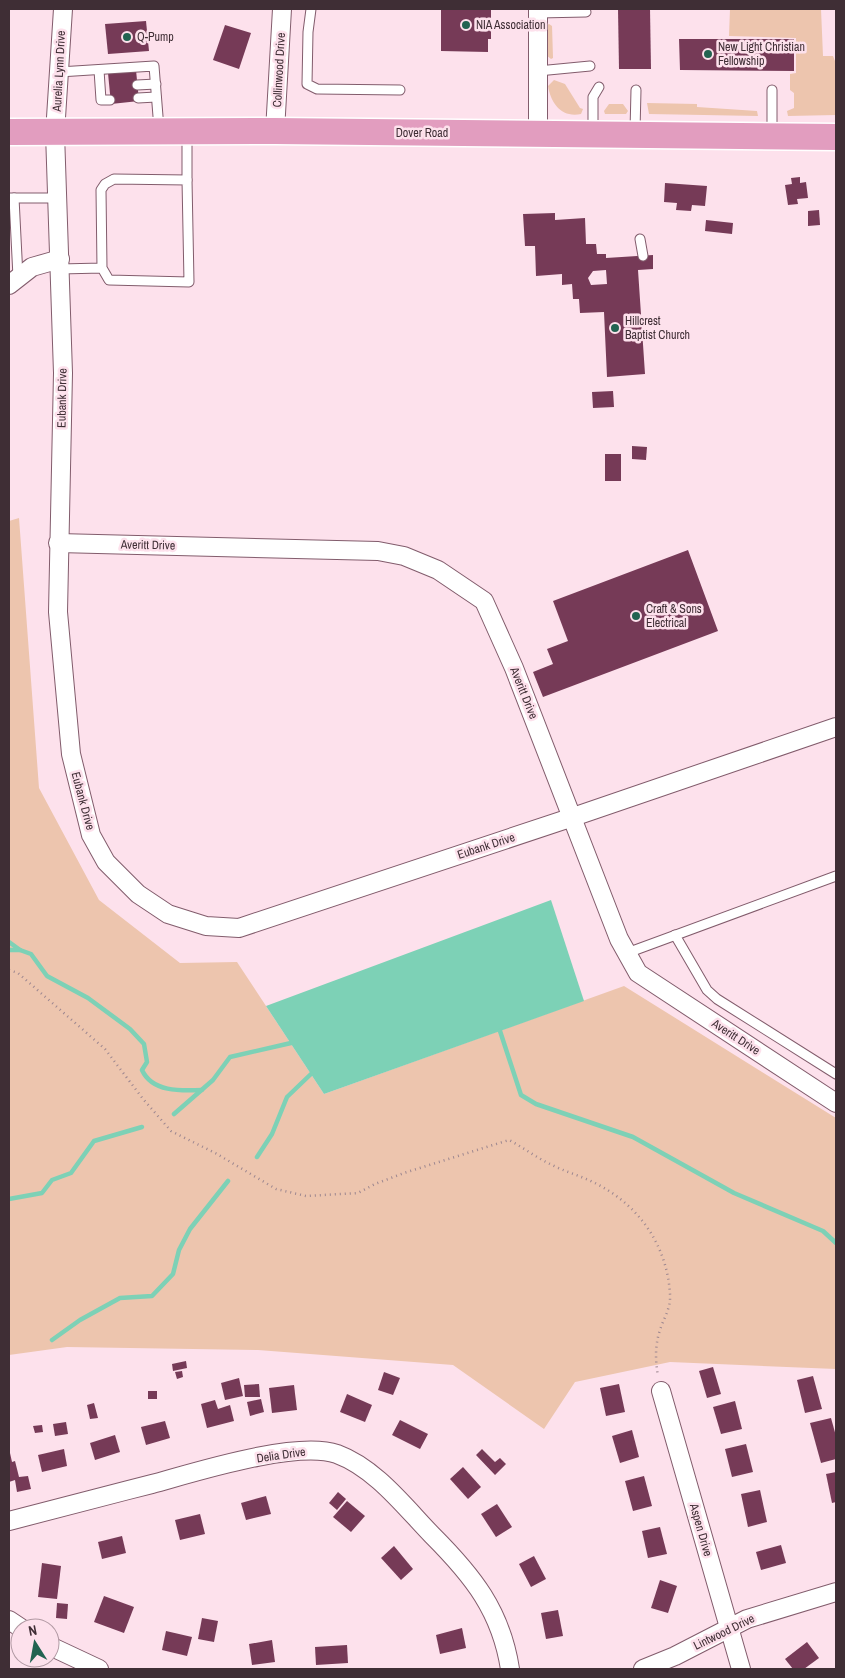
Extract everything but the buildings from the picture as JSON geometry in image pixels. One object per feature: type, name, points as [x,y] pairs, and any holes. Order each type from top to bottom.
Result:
[{"type":"main road","name":"Dover Road","points":[[9,132],[275,131],[310,133],[538,133],[836,137]]},
{"type":"street","name":"Aurelia Lynn Drive","points":[[55,133],[63,9]]},
{"type":"street","name":"Collinwood Drive","points":[[275,131],[282,9]]},
{"type":"street","points":[[538,11],[538,133]]},
{"type":"street","name":"Eubank Drive","points":[[55,133],[63,373],[58,612],[71,754],[91,835],[106,862],[138,894],[168,914],[206,926],[239,928],[836,727]]},
{"type":"street","points":[[13,281],[32,267],[60,264]]},
{"type":"street","name":"Averitt Drive","points":[[58,543],[378,551],[404,556],[438,570],[484,601],[514,668],[619,939],[638,973],[836,1103]]},
{"type":"street","name":"Aspen Drive","points":[[661,1391],[741,1669]]},
{"type":"street","name":"Delia Drive","points":[[9,1522],[273,1454],[321,1451],[337,1454],[374,1476],[440,1542],[481,1591],[500,1625],[510,1669]]},
{"type":"street","name":"Lintwood Drive","points":[[643,1669],[675,1656],[728,1627],[747,1619],[836,1592]]},
{"type":"street","points":[[60,1651],[99,1669]]},
{"type":"lane","points":[[311,9],[308,32],[307,84],[317,88],[400,90]]},
{"type":"lane","points":[[538,11],[586,12]]},
{"type":"lane","points":[[59,72],[154,66],[160,132]]},
{"type":"lane","points":[[538,71],[590,66]]},
{"type":"lane","points":[[99,70],[105,87],[101,100],[110,100]]},
{"type":"lane","points":[[137,85],[156,84]]},
{"type":"lane","points":[[593,134],[593,97],[600,88]]},
{"type":"lane","points":[[635,134],[636,90]]},
{"type":"lane","points":[[772,90],[772,136]]},
{"type":"lane","points":[[138,98],[156,97]]},
{"type":"lane","points":[[187,132],[189,282],[109,280],[102,268],[101,190],[105,184],[114,179],[187,180]]},
{"type":"lane","points":[[13,281],[12,198],[58,198]]},
{"type":"lane","points":[[640,239],[643,256]]},
{"type":"lane","points":[[60,264],[102,268]]},
{"type":"lane","points":[[627,953],[836,876]]},
{"type":"lane","points":[[676,935],[707,990],[717,1000],[836,1074]]},
{"type":"path","points":[[9,970],[18,972],[104,1049],[143,1100],[171,1131],[217,1154],[276,1189],[306,1196],[358,1194],[375,1184],[404,1173],[509,1140],[552,1165],[595,1183],[621,1200],[643,1222],[660,1245],[668,1273],[670,1296],[669,1308],[660,1328],[656,1350],[657,1374],[661,1391]]},
{"type":"shaded area","points":[[730,9],[821,9],[823,56],[833,56],[835,61],[836,115],[788,116],[787,111],[794,108],[794,93],[790,90],[790,74],[796,73],[796,38],[729,36]]},
{"type":"shaded area","points":[[549,24],[552,26],[553,58],[551,59],[546,55],[546,26]]},
{"type":"shaded area","points":[[554,80],[565,84],[580,108],[583,109],[581,114],[568,114],[558,108],[552,99],[548,86]]},
{"type":"shaded area","points":[[647,103],[697,104],[697,107],[757,111],[758,116],[649,114]]},
{"type":"shaded area","points":[[609,104],[623,104],[628,111],[626,114],[605,114],[604,111]]},
{"type":"shaded area","points":[[19,518],[39,788],[99,900],[180,963],[237,962],[324,1094],[624,986],[836,1118],[836,1369],[670,1362],[575,1382],[544,1429],[453,1365],[258,1350],[67,1347],[9,1355],[9,521]]},
{"type":"shaded area","points":[[551,900],[584,1001],[324,1094],[266,1006]]},
{"type":"waterway","points":[[9,942],[20,950],[31,954],[47,976],[88,998],[130,1029],[144,1044],[147,1062],[142,1070],[152,1083],[168,1089],[202,1090]]},
{"type":"waterway","points":[[9,950],[20,950]]},
{"type":"waterway","points":[[500,1031],[521,1095],[536,1104],[633,1137],[734,1193],[823,1231],[836,1243]]},
{"type":"waterway","points":[[174,1114],[213,1080],[230,1057],[291,1043]]},
{"type":"waterway","points":[[257,1157],[272,1134],[287,1097],[311,1074]]},
{"type":"waterway","points":[[9,1199],[42,1193],[52,1180],[71,1173],[94,1141],[142,1127]]},
{"type":"waterway","points":[[52,1340],[80,1320],[120,1298],[152,1296],[173,1274],[179,1250],[190,1229],[228,1181]]},
{"type":"place","name":"NIA Association","points":[[466,25]]},
{"type":"place","name":"Q-Pump","points":[[127,37]]},
{"type":"place","name":"New Light Christian Fellowship","points":[[708,54]]},
{"type":"place","name":"Hillcrest Baptist Church","points":[[615,328]]},
{"type":"place","name":"Craft & Sons Electrical","points":[[636,616]]}]
